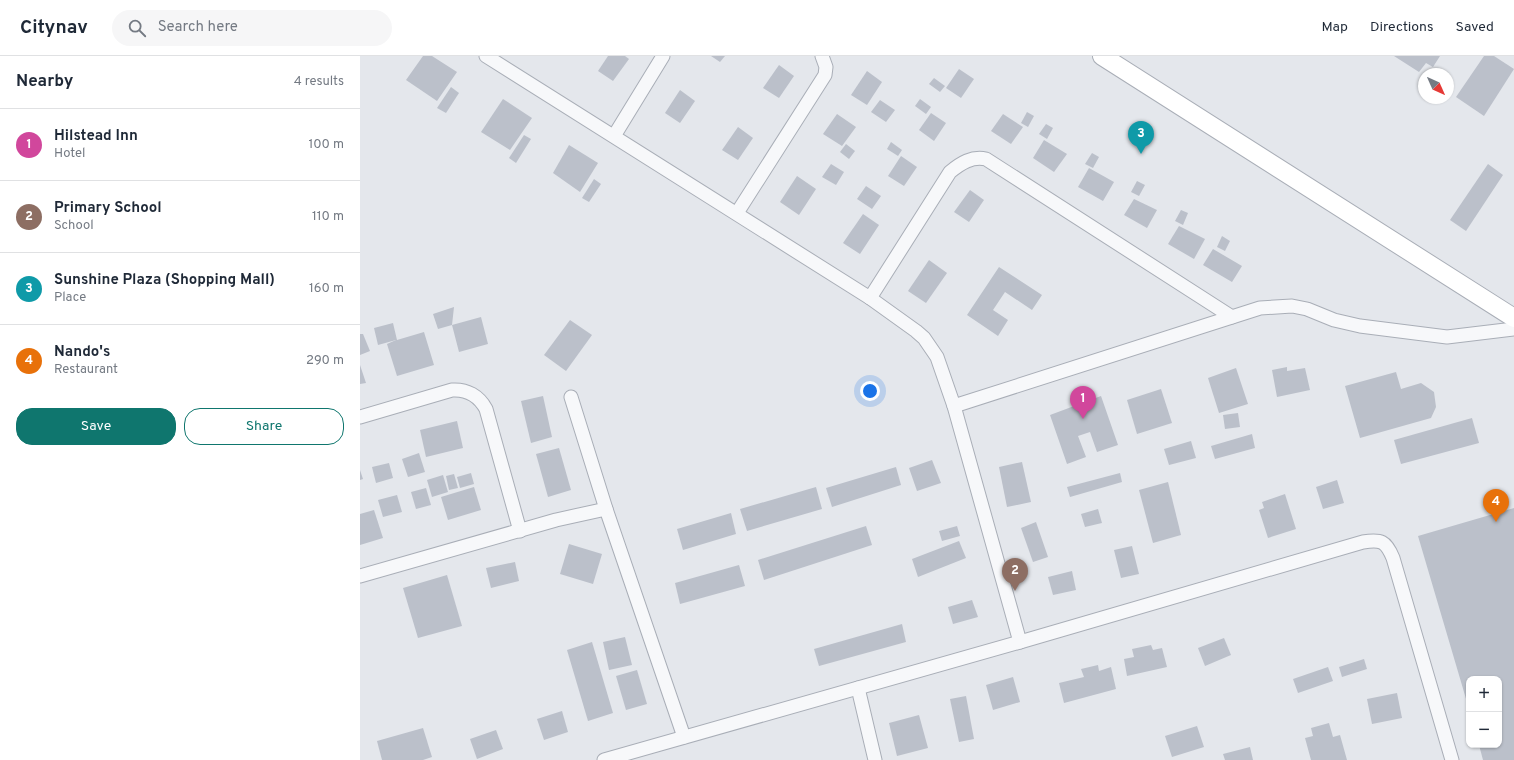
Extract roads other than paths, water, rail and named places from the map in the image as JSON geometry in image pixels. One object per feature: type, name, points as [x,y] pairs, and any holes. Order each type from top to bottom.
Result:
[{"type":"street","points":[[486,56],[870,298],[916,331],[930,346],[937,357],[954,406],[1020,642]]},
{"type":"street","points":[[614,136],[663,56]]},
{"type":"street","points":[[737,213],[825,75],[826,67],[822,56]]},
{"type":"street","points":[[1102,56],[1514,318]]},
{"type":"street","points":[[870,298],[950,172],[962,163],[976,157],[986,159],[1232,317]]},
{"type":"street","points":[[954,406],[1260,308],[1292,306],[1307,309],[1334,320],[1360,326],[1448,337],[1514,329]]},
{"type":"street","points":[[360,417],[452,390],[464,390],[475,396],[486,409],[520,531]]},
{"type":"street","points":[[571,397],[606,509],[684,737]]},
{"type":"street","points":[[360,576],[520,531],[606,509]]},
{"type":"street","points":[[604,760],[1020,642],[1363,542],[1380,541],[1386,545],[1393,558],[1452,760]]},
{"type":"street","points":[[858,688],[875,760]]},
{"type":"place","name":"Sunshine Plaza (Shopping Mall)","points":[[1141,154]]},
{"type":"place","name":"Hilstead Inn","points":[[1083,419]]},
{"type":"place","name":"Nando's","points":[[1496,522]]},
{"type":"place","name":"Primary School","points":[[1015,591]]}]
